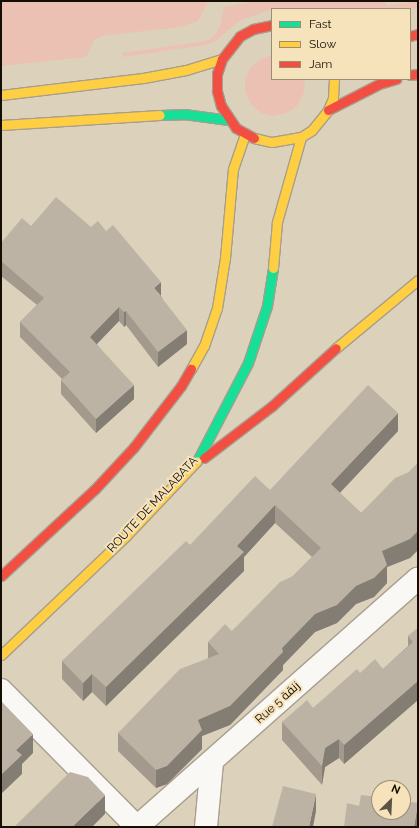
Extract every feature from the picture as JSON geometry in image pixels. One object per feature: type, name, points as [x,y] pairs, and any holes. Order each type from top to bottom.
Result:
[{"type":"main road","points":[[271,25],[253,29],[240,36],[222,59],[217,74],[217,91],[221,106],[229,120],[245,134],[272,142],[300,137],[312,130],[328,110],[333,98],[334,80]]},
{"type":"main road","points":[[1,95],[136,79],[186,70],[222,59]]},
{"type":"main road","points":[[328,110],[379,84],[393,80]]},
{"type":"main road","points":[[1,125],[137,115],[184,114],[229,120]]},
{"type":"main road","points":[[1,576],[95,489],[134,447],[181,386],[204,346],[217,308],[225,258],[233,169],[245,134]]},
{"type":"main road","name":"ROUTE DE MALABATA","points":[[1,655],[126,536],[195,465],[222,417],[248,363],[267,306],[275,259],[276,222],[300,137]]},
{"type":"main road","points":[[195,465],[276,402],[344,341],[418,280]]},
{"type":"street","name":"Rue 5 زنقة","points":[[137,827],[418,578]]},
{"type":"street","points":[[1,690],[137,827]]},
{"type":"street","points":[[206,827],[212,762]]},
{"type":"shaded area","points":[[1,1],[206,1],[207,4],[198,21],[181,27],[101,36],[94,41],[86,57],[1,66]]},
{"type":"shaded area","points":[[256,1],[385,1],[386,6],[418,1],[418,8],[271,8],[271,9],[241,20],[215,41],[206,45],[123,57],[122,53],[206,41],[214,36],[220,26],[224,7]]},
{"type":"shaded area","points":[[271,55],[271,80],[304,80],[303,95],[297,106],[287,113],[273,116],[261,113],[251,104],[245,92],[245,79],[251,67],[261,59]]},
{"type":"building","points":[[56,197],[91,227],[98,221],[106,231],[113,225],[161,282],[154,288],[187,330],[158,352],[126,311],[124,312],[119,307],[90,337],[134,385],[96,419],[61,380],[70,372],[20,322],[44,298],[1,261],[1,243],[22,218],[31,226]]},
{"type":"building","points":[[368,385],[398,413],[331,484],[361,513],[395,478],[409,472],[418,463],[418,531],[410,539],[382,551],[387,565],[374,578],[356,586],[337,605],[315,614],[282,648],[283,652],[230,706],[198,720],[202,730],[167,766],[156,770],[118,733],[180,669],[219,654],[208,642],[225,624],[232,631],[280,582],[293,576],[321,548],[275,505],[237,546],[244,552],[106,687],[92,674],[83,683],[62,661],[186,541],[190,545],[255,476],[270,490]]},
{"type":"building","points":[[418,628],[418,681],[344,745],[339,739],[325,748],[322,766],[282,722],[307,700],[313,708],[357,669],[360,673],[375,659],[383,669],[413,642],[408,636]]},
{"type":"building","points":[[1,701],[33,734],[16,750],[22,755],[1,775]]},
{"type":"building","points":[[70,772],[88,777],[105,795],[72,827],[14,827]]},
{"type":"building","points":[[283,786],[316,794],[309,827],[272,827]]},
{"type":"building","points":[[361,795],[371,796],[371,820],[411,820],[411,802],[418,803],[414,827],[344,827],[347,803],[359,806]]},
{"type":"traffic: fast","points":[[160,115],[184,114],[229,120]]},
{"type":"traffic: fast","points":[[197,461],[248,363],[267,306],[273,268]]},
{"type":"traffic: slow","points":[[1,95],[143,78],[186,70],[222,59]]},
{"type":"traffic: slow","points":[[254,138],[272,142],[301,137],[312,130],[328,110],[333,98],[334,80]]},
{"type":"traffic: slow","points":[[1,125],[160,115]]},
{"type":"traffic: slow","points":[[191,369],[204,346],[217,308],[225,258],[233,169],[245,134]]},
{"type":"traffic: slow","points":[[273,268],[277,222],[301,137]]},
{"type":"traffic: slow","points":[[336,348],[418,280]]},
{"type":"traffic: slow","points":[[1,655],[126,536],[197,461]]},
{"type":"traffic: jam","points":[[254,138],[236,128],[221,106],[217,91],[217,74],[222,59],[240,36],[253,29],[271,25]]},
{"type":"traffic: jam","points":[[411,36],[418,34]]},
{"type":"traffic: jam","points":[[411,75],[418,74]]},
{"type":"traffic: jam","points":[[328,110],[379,84],[393,80]]},
{"type":"traffic: jam","points":[[204,458],[272,406],[336,348]]},
{"type":"traffic: jam","points":[[1,576],[95,489],[134,447],[181,386],[191,369]]}]
